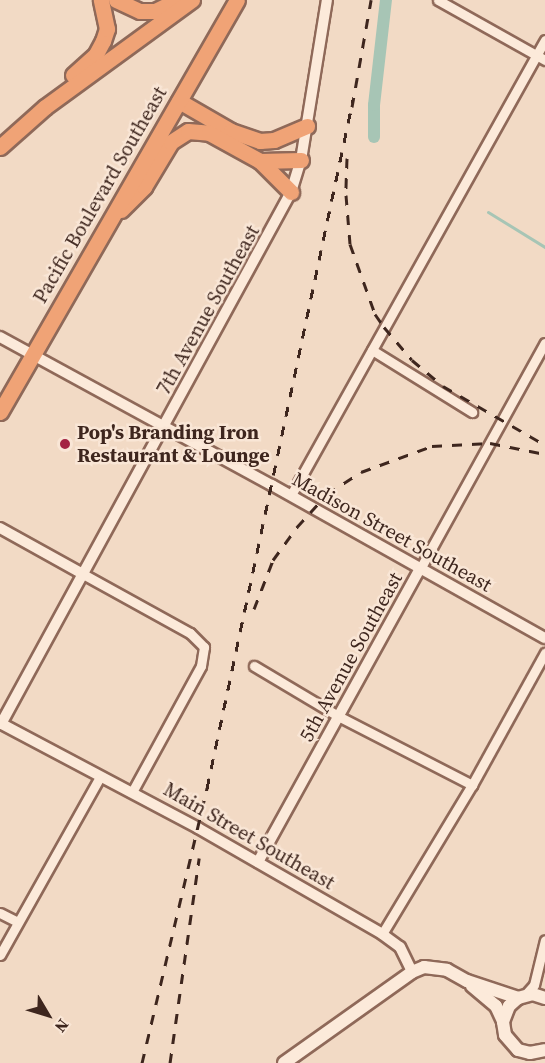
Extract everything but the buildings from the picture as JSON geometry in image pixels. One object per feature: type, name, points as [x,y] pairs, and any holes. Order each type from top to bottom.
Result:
[{"type":"highway","points":[[0,147],[45,106],[96,54],[107,29],[101,0]]},
{"type":"highway","points":[[116,0],[140,11],[155,11],[178,0]]},
{"type":"highway","points":[[45,106],[192,0]]},
{"type":"highway","name":"Pacific Boulevard Southeast","points":[[0,412],[237,0]]},
{"type":"highway","points":[[179,101],[231,131],[260,141],[274,140],[307,126]]},
{"type":"highway","points":[[103,230],[144,187],[171,142],[188,131],[208,133],[260,161],[291,192]]},
{"type":"highway","points":[[260,161],[301,160]]},
{"type":"main road","points":[[284,1063],[412,972],[428,967],[439,967],[467,981],[522,997],[545,998]]},
{"type":"main road","points":[[467,981],[496,1006],[503,1022],[505,1035],[513,1046],[518,1063]]},
{"type":"main road","points":[[503,1022],[509,1006],[522,997]]},
{"type":"main road","points":[[513,1046],[524,1052],[544,1051]]},
{"type":"main road","points":[[534,1063],[544,1051]]},
{"type":"street","name":"7th Avenue Southeast","points":[[0,724],[291,192],[301,160],[327,0]]},
{"type":"street","points":[[438,0],[541,57]]},
{"type":"street","points":[[291,495],[541,57],[545,40]]},
{"type":"street","name":"Madison Street Southeast","points":[[0,338],[291,495],[545,638]]},
{"type":"street","name":"5th Avenue Southeast","points":[[258,862],[545,343]]},
{"type":"street","points":[[372,350],[472,412]]},
{"type":"street","points":[[0,528],[190,633],[204,647],[201,666],[132,792]]},
{"type":"street","points":[[382,934],[472,785],[545,653]]},
{"type":"street","points":[[254,666],[338,716],[472,785]]},
{"type":"street","name":"Main Street Southeast","points":[[0,724],[132,792],[382,934],[400,947],[412,972]]},
{"type":"street","points":[[0,955],[100,777]]},
{"type":"street","points":[[0,913],[18,922]]},
{"type":"street","points":[[522,997],[534,985],[545,940]]},
{"type":"waterway","points":[[374,137],[374,105],[386,0]]},
{"type":"waterway","points":[[488,212],[545,247]]},
{"type":"railway","points":[[352,107],[371,0]]},
{"type":"railway","points":[[142,1063],[207,788],[353,100]]},
{"type":"railway","points":[[347,158],[346,195],[350,244],[375,314],[412,360],[443,386],[545,445]]},
{"type":"railway","points":[[254,609],[273,560],[297,527],[327,494],[361,472],[432,446],[490,443],[545,454]]},
{"type":"railway","points":[[170,1063],[199,858]]},
{"type":"place","name":"Pop's Branding Iron Restaurant & Lounge","points":[[65,444]]}]
